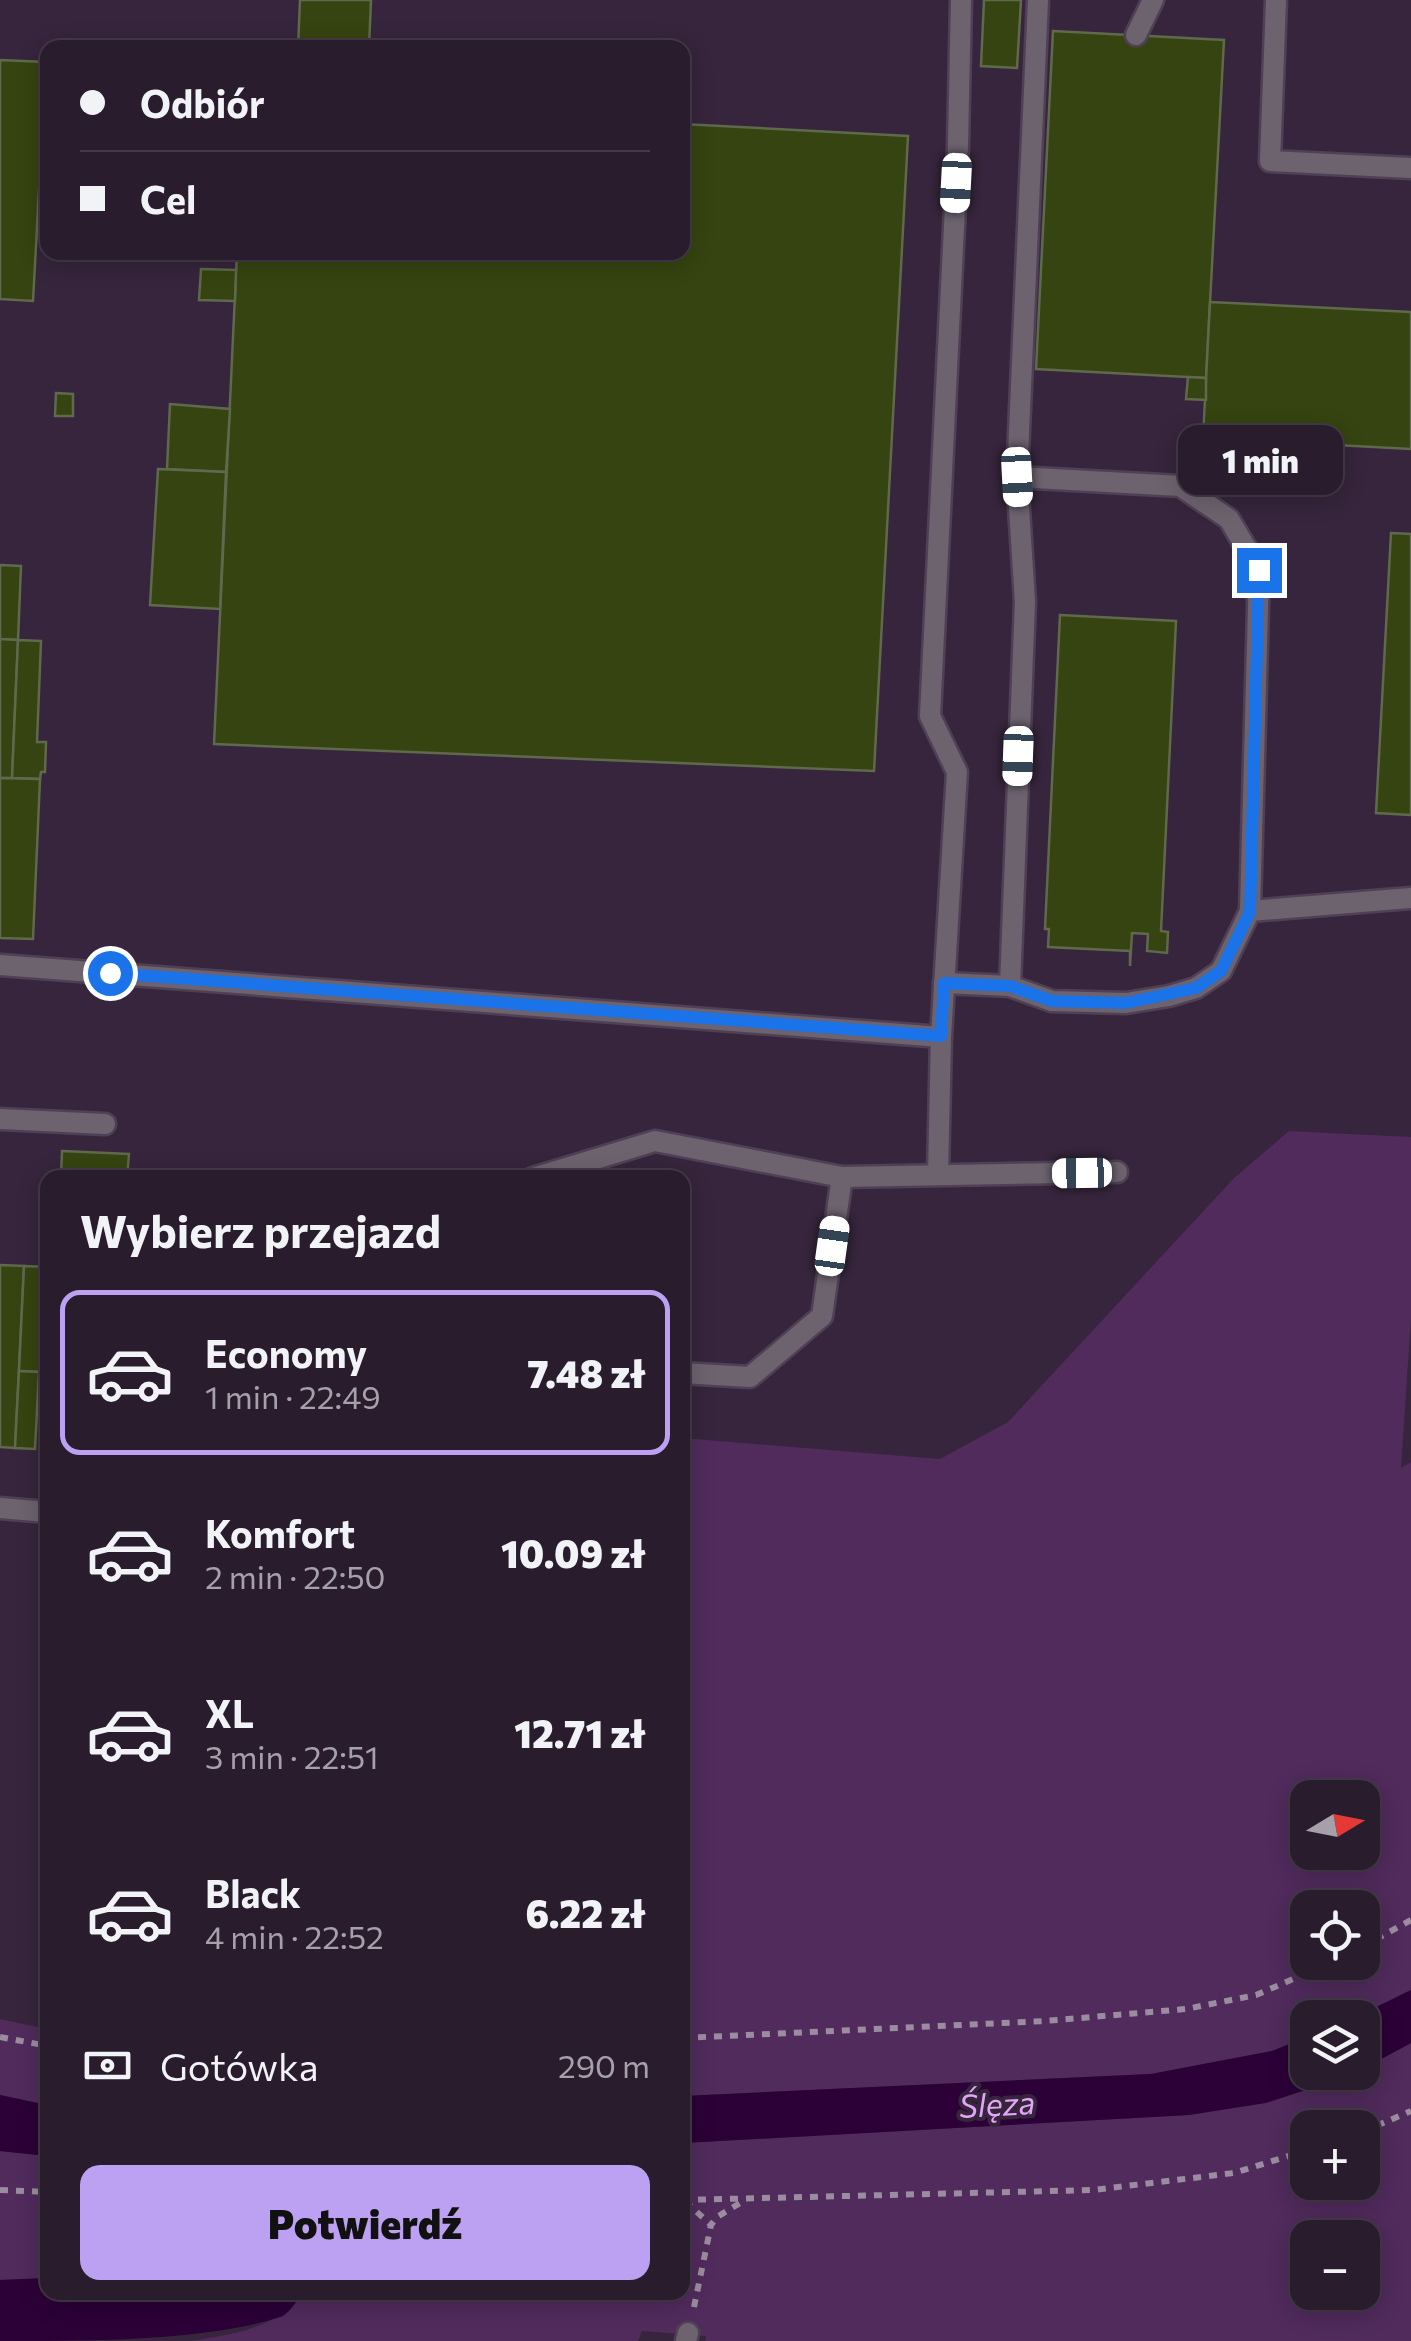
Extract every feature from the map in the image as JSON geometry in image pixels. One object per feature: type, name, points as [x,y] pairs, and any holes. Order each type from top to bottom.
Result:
[{"type":"lane","points":[[938,1175],[941,1036],[958,772],[930,716],[958,145],[961,0]]},
{"type":"lane","points":[[1010,986],[1024,602],[1017,477],[1038,0]]},
{"type":"lane","points":[[1136,35],[1153,0]]},
{"type":"lane","points":[[1276,0],[1270,161],[1411,168]]},
{"type":"lane","points":[[944,983],[1010,986],[1052,1001],[1126,1003],[1169,996],[1196,988],[1221,971],[1250,912],[1259,570],[1229,519],[1180,486],[1017,477]]},
{"type":"lane","points":[[1250,912],[1411,898]]},
{"type":"lane","points":[[0,965],[941,1036]]},
{"type":"lane","points":[[0,1119],[105,1124]]},
{"type":"lane","points":[[560,1170],[654,1142],[842,1176],[1118,1172]]},
{"type":"lane","points":[[690,1373],[750,1376],[822,1316],[842,1176]]},
{"type":"lane","points":[[0,1508],[40,1511]]},
{"type":"path","points":[[1380,1937],[1411,1920]]},
{"type":"path","points":[[690,2038],[1045,2021],[1186,2009],[1256,1995],[1291,1980]]},
{"type":"path","points":[[0,2038],[40,2045]]},
{"type":"path","points":[[1380,2124],[1411,2110]]},
{"type":"path","points":[[690,2200],[1094,2190],[1234,2173],[1290,2156]]},
{"type":"path","points":[[0,2190],[40,2192]]},
{"type":"path","points":[[687,2337],[712,2225],[717,2217],[746,2199]]},
{"type":"path","points":[[690,2206],[712,2225]]},
{"type":"shaded area","points":[[1289,1131],[1411,1137],[1411,1319],[1401,1468],[1411,1462],[1411,1990],[1380,2005],[1380,2000],[1290,2000],[1290,2044],[1272,2051],[1151,2074],[690,2096],[690,1439],[940,1459],[1008,1422],[1234,1178]]},
{"type":"shaded area","points":[[0,2019],[40,2028],[40,2104],[0,2095]]},
{"type":"shaded area","points":[[1411,2043],[1411,2341],[705,2341],[706,2336],[642,2331],[638,2341],[190,2341],[253,2328],[280,2315],[297,2300],[690,2300],[690,2143],[1189,2115],[1300,2090],[1380,2090],[1380,2058]]},
{"type":"shaded area","points":[[0,2151],[40,2155],[40,2278],[0,2280]]},
{"type":"water","points":[[1411,1990],[1411,2043],[1380,2060],[1380,2005]]},
{"type":"water","name":"Ślęza","points":[[1290,2044],[1290,2090],[1305,2090],[1266,2103],[1189,2115],[690,2143],[690,2096],[1151,2074],[1272,2051]]},
{"type":"water","points":[[0,2095],[40,2104],[40,2155],[0,2151]]},
{"type":"water","points":[[40,2278],[40,2300],[297,2300],[283,2316],[220,2330],[145,2338],[0,2341],[0,2280]]},
{"type":"building","points":[[300,0],[371,0],[369,40],[298,40]]},
{"type":"building","points":[[984,0],[1021,0],[1017,68],[981,66]]},
{"type":"building","points":[[1053,31],[1224,40],[1206,378],[1036,369]]},
{"type":"building","points":[[0,60],[40,62],[40,172],[33,301],[0,299]]},
{"type":"building","points":[[690,124],[908,136],[874,771],[214,744],[237,260],[690,260]]},
{"type":"building","points":[[201,269],[236,270],[235,301],[199,300]]},
{"type":"building","points":[[1210,302],[1411,312],[1411,449],[1203,438]]},
{"type":"building","points":[[1188,377],[1206,378],[1206,400],[1186,399]]},
{"type":"building","points":[[56,393],[73,394],[73,416],[55,416]]},
{"type":"building","points":[[170,404],[230,409],[226,472],[167,469]]},
{"type":"building","points":[[158,469],[226,472],[220,609],[150,605]]},
{"type":"building","points":[[1391,533],[1411,534],[1411,815],[1376,813]]},
{"type":"building","points":[[0,565],[21,566],[18,640],[0,639]]},
{"type":"building","points":[[1060,615],[1176,621],[1161,931],[1168,932],[1167,953],[1147,951],[1148,934],[1132,933],[1130,966],[1130,951],[1048,947],[1049,929],[1045,929]]},
{"type":"building","points":[[0,639],[18,640],[12,778],[0,778]]},
{"type":"building","points":[[18,640],[41,641],[37,742],[46,742],[45,772],[41,772],[40,779],[12,778]]},
{"type":"building","points":[[0,778],[40,779],[33,939],[0,938]]},
{"type":"building","points":[[62,1151],[129,1154],[128,1170],[61,1170]]},
{"type":"building","points":[[0,1265],[24,1266],[15,1448],[0,1447]]},
{"type":"building","points":[[24,1266],[40,1267],[40,1399],[39,1372],[19,1371]]},
{"type":"building","points":[[19,1371],[39,1372],[35,1449],[15,1448]]},
{"type":"route","points":[[110,973],[941,1036],[944,983],[1010,986],[1052,1001],[1126,1003],[1196,988],[1221,971],[1250,912],[1259,570]]}]
